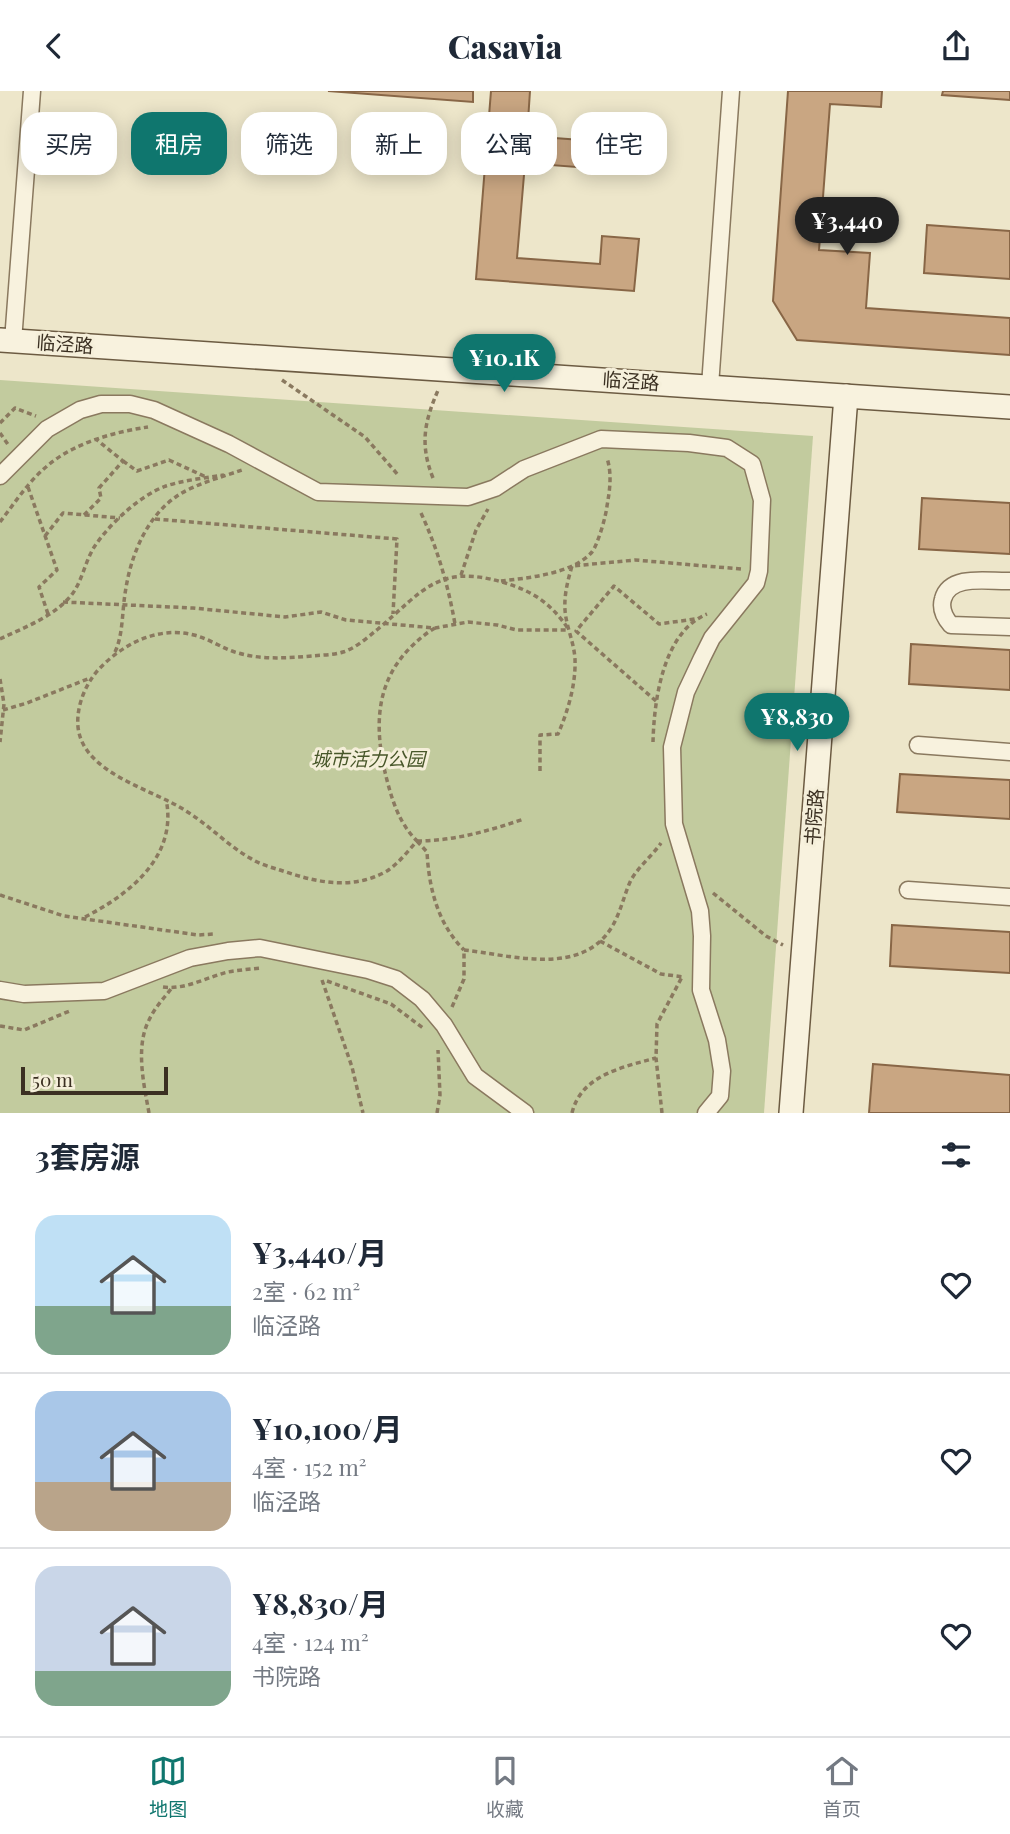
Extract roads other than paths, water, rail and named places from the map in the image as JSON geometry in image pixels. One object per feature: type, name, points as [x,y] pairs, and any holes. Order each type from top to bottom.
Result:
[{"type":"street","points":[[7,340],[32,91]]},
{"type":"street","points":[[710,386],[731,91]]},
{"type":"street","name":"临泾路","points":[[7,340],[1010,407]]},
{"type":"street","name":"书院路","points":[[791,1113],[846,396]]},
{"type":"street","points":[[0,476],[47,429],[80,410],[101,404],[130,404],[154,410],[317,492],[468,497],[495,488],[524,469],[601,439],[689,443],[727,448],[752,464],[762,500],[759,571],[755,583],[712,638],[686,692],[672,747],[674,824],[700,911],[701,990],[718,1040],[722,1071],[720,1096],[706,1113]]},
{"type":"street","points":[[1010,582],[959,582],[946,592],[942,607],[951,625],[1010,627]]},
{"type":"street","points":[[918,745],[1010,752]]},
{"type":"street","points":[[908,890],[1010,897]]},
{"type":"street","points":[[0,990],[24,995],[104,991],[190,958],[233,950],[279,951],[368,970],[396,979],[422,999],[444,1025],[475,1076],[525,1113]]},
{"type":"park label","name":"城市活力公园","points":[[368,759]]}]
